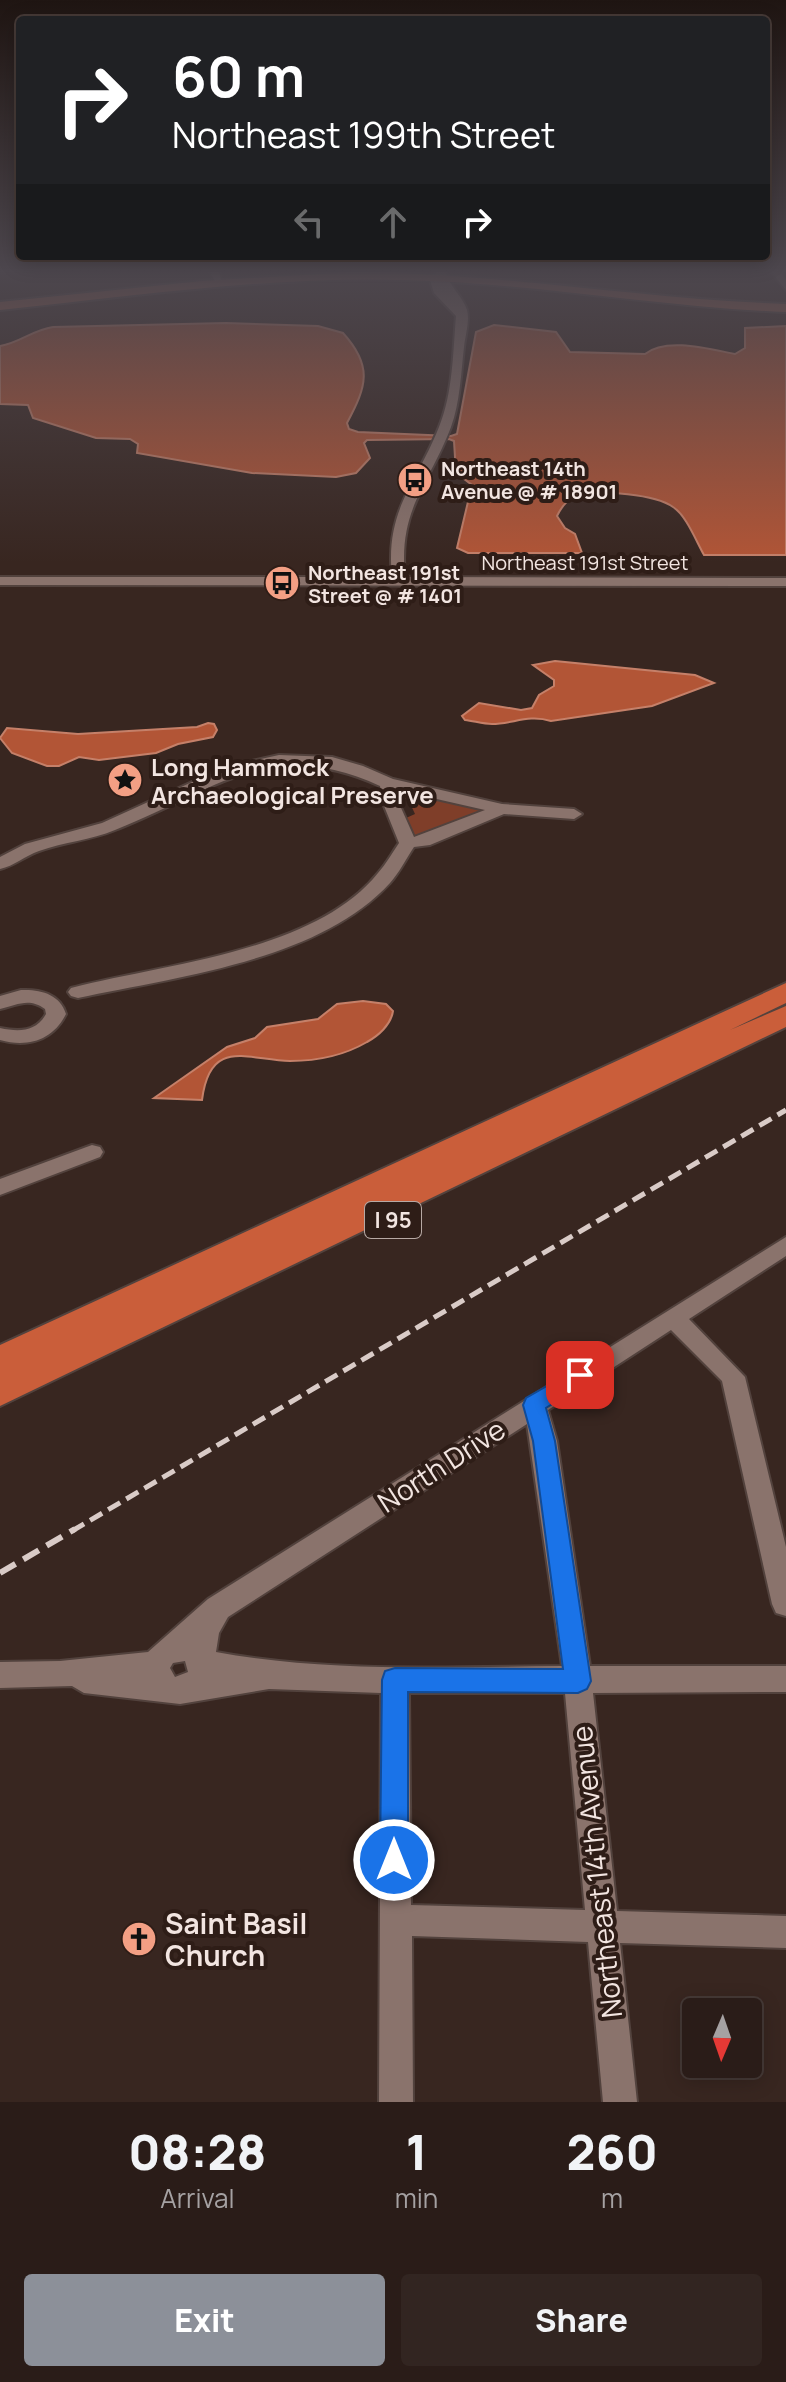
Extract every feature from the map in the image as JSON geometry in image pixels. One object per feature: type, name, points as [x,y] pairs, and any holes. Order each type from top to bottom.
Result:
[{"type":"highway","name":"I 95","points":[[0,1342],[786,975]]},
{"type":"highway","points":[[0,1361],[786,992]]},
{"type":"highway","points":[[0,1391],[786,1015]]},
{"type":"highway","name":"I 95","points":[[0,1406],[786,1034]]},
{"type":"street","points":[[399,581],[396,551],[399,529],[406,505],[441,437],[456,367]]},
{"type":"street","name":"Northeast 191st Street","points":[[0,581],[786,582]]},
{"type":"street","points":[[0,851],[31,848],[108,827],[192,786],[255,763],[307,759],[332,762],[388,783],[502,809],[574,814]]},
{"type":"street","points":[[78,992],[253,951],[291,939],[349,909],[379,887],[398,863],[408,843],[390,801],[388,783]]},
{"type":"street","points":[[408,843],[424,841],[502,809]]},
{"type":"street","points":[[0,864],[31,848]]},
{"type":"street","points":[[0,1003],[30,995],[41,997],[54,1007],[56,1014],[47,1028],[26,1037],[3,1039]]},
{"type":"street","points":[[0,1187],[92,1152]]},
{"type":"street","name":"North Drive","points":[[164,1656],[218,1608],[786,1245]]},
{"type":"street","points":[[673,1317],[733,1377],[786,1604]]},
{"type":"street","name":"Northeast 14th Avenue","points":[[534,1405],[544,1441],[578,1681],[620,2102]]},
{"type":"street","points":[[178,1690],[200,1679],[206,1629],[218,1608]]},
{"type":"street","points":[[0,1675],[60,1674],[164,1656],[189,1647],[202,1660],[272,1676],[395,1680],[786,1679]]},
{"type":"street","points":[[164,1656],[157,1680],[178,1690]]},
{"type":"street","points":[[60,1674],[98,1683],[178,1690],[200,1685],[253,1682],[272,1676]]},
{"type":"street","points":[[395,1680],[396,2102]]},
{"type":"street","points":[[394,1920],[786,1932]]},
{"type":"shaded area","points":[[0,367],[363,367],[362,387],[347,423],[349,429],[451,436],[457,434],[469,367],[786,367],[786,555],[704,555],[686,522],[673,507],[641,496],[601,493],[572,498],[557,516],[565,528],[575,534],[582,553],[468,553],[457,548],[472,485],[456,473],[454,441],[449,439],[367,440],[364,443],[370,458],[356,473],[336,477],[252,473],[137,453],[138,444],[130,439],[96,438],[33,418],[28,405],[0,404]]},
{"type":"shaded area","points":[[555,661],[695,675],[714,683],[652,706],[551,721],[535,719],[489,724],[465,720],[462,716],[479,703],[521,710],[532,708],[539,695],[554,686],[554,680],[533,665]]},
{"type":"shaded area","points":[[214,724],[217,730],[213,737],[178,744],[156,753],[99,760],[79,757],[59,766],[47,766],[12,753],[0,738],[7,728],[78,734],[197,727]]},
{"type":"shaded area","points":[[395,788],[484,809],[482,813],[414,838],[406,818],[415,814],[408,799],[398,799]]},
{"type":"shaded area","points":[[363,1001],[386,1004],[393,1011],[383,1030],[358,1047],[310,1060],[233,1056],[213,1067],[206,1080],[202,1100],[154,1098],[227,1047],[255,1038],[267,1027],[318,1019],[337,1004]]},
{"type":"railway","points":[[72,1531],[786,1110]]},
{"type":"railway","points":[[0,1573],[75,1529]]},
{"type":"place","name":"Northeast 14th Avenue @ # 18901","points":[[415,480]]},
{"type":"place","name":"Northeast 191st Street @ # 1401","points":[[282,583]]},
{"type":"place","name":"Long Hammock Archaeological Preserve","points":[[125,780]]},
{"type":"place","name":"Saint Basil Church","points":[[139,1939]]},
{"type":"route","points":[[394,1860],[395,1680],[578,1681],[544,1441],[534,1405],[580,1375]]}]
